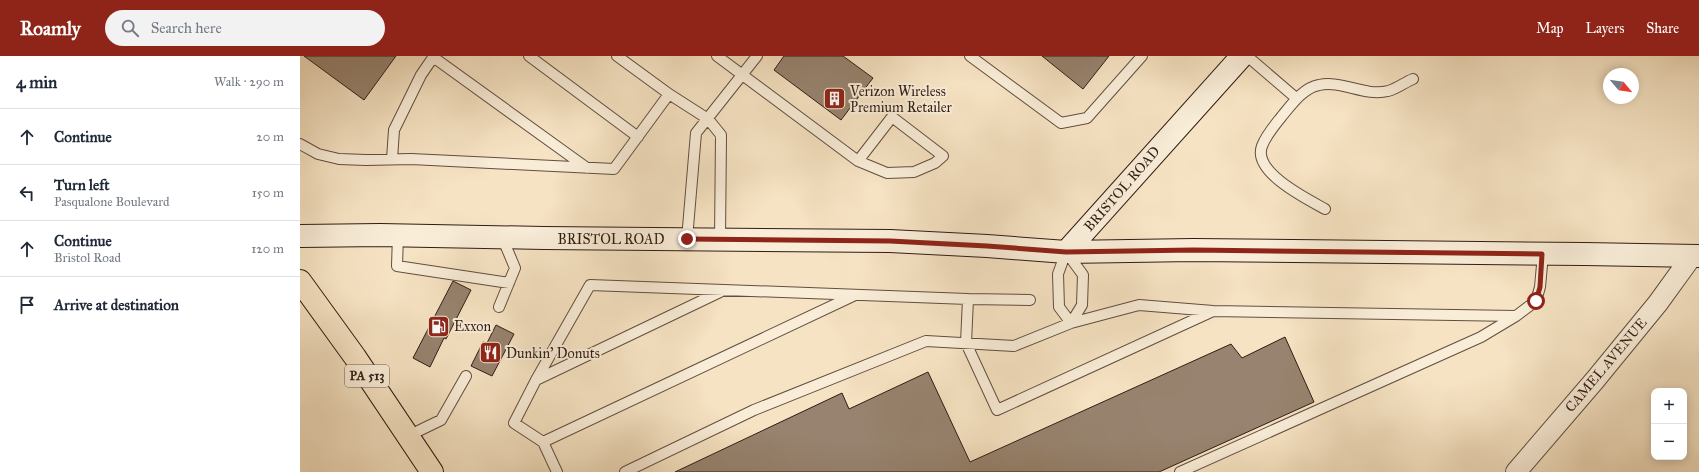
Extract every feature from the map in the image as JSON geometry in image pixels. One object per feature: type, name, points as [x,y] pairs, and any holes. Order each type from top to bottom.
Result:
[{"type":"main road","name":"BRISTOL ROAD","points":[[300,236],[398,235],[890,241],[1066,252],[1206,94],[1242,56]]},
{"type":"main road","points":[[1066,252],[1193,250],[1695,256]]},
{"type":"main road","name":"PA 513","points":[[300,281],[355,357],[432,472]]},
{"type":"street","name":"CAMEL AVENUE","points":[[1516,472],[1600,374],[1695,256]]},
{"type":"lane","points":[[529,56],[638,137]]},
{"type":"lane","points":[[617,56],[669,94],[708,119],[721,135],[720,239]]},
{"type":"lane","points":[[717,56],[858,162],[887,173],[914,172],[935,163],[943,156],[892,117],[858,162]]},
{"type":"lane","points":[[687,239],[696,133],[758,56]]},
{"type":"lane","points":[[970,56],[1060,123],[1087,118],[1142,56]]},
{"type":"lane","points":[[1247,56],[1296,98]]},
{"type":"lane","points":[[392,159],[394,130],[421,74],[434,57],[587,168]]},
{"type":"lane","points":[[1324,209],[1288,188],[1269,171],[1263,162],[1261,147],[1270,132],[1296,98],[1309,88],[1319,85],[1347,86],[1371,92],[1389,91],[1413,79]]},
{"type":"lane","points":[[300,144],[318,154],[339,159],[392,159],[614,169],[669,94]]},
{"type":"lane","points":[[398,235],[397,266],[509,282]]},
{"type":"lane","points":[[499,307],[515,268],[502,237]]},
{"type":"lane","points":[[1066,252],[1082,275],[1082,305],[1072,323]]},
{"type":"lane","points":[[1066,252],[1058,274],[1059,307],[1072,323]]},
{"type":"lane","points":[[1180,472],[1481,337],[1516,316],[1536,301],[1540,287],[1542,254]]},
{"type":"lane","points":[[557,472],[543,442],[514,423],[536,380],[590,285],[722,291],[1030,300]]},
{"type":"lane","points":[[536,380],[722,291]]},
{"type":"lane","points":[[543,442],[854,295]]},
{"type":"lane","points":[[968,299],[966,343],[997,410],[1213,311]]},
{"type":"lane","points":[[624,472],[754,410],[926,341],[1014,346],[1072,323],[1139,304],[1213,311],[1516,316]]},
{"type":"lane","points":[[408,436],[441,420],[466,376]]},
{"type":"building","points":[[304,56],[396,56],[364,100]]},
{"type":"building","name":"Verizon Wireless Premium Retailer","points":[[784,56],[843,56],[873,78],[841,120],[774,70]]},
{"type":"building","points":[[1042,56],[1109,56],[1083,89]]},
{"type":"building","points":[[453,281],[471,290],[446,339],[444,338],[430,367],[413,358]]},
{"type":"building","points":[[496,325],[514,334],[492,376],[471,366],[483,342],[487,343]]},
{"type":"building","points":[[1285,337],[1314,402],[1159,472],[675,472],[842,393],[849,409],[928,372],[970,462],[1231,344],[1242,358]]},
{"type":"place","name":"Verizon Wireless Premium Retailer","points":[[835,99]]},
{"type":"place","name":"Exxon","points":[[439,326]]},
{"type":"place","name":"Dunkin' Donuts","points":[[490,353]]},
{"type":"route","points":[[687,239],[890,241],[1066,252],[1193,250],[1542,254],[1540,287],[1536,301]]}]
